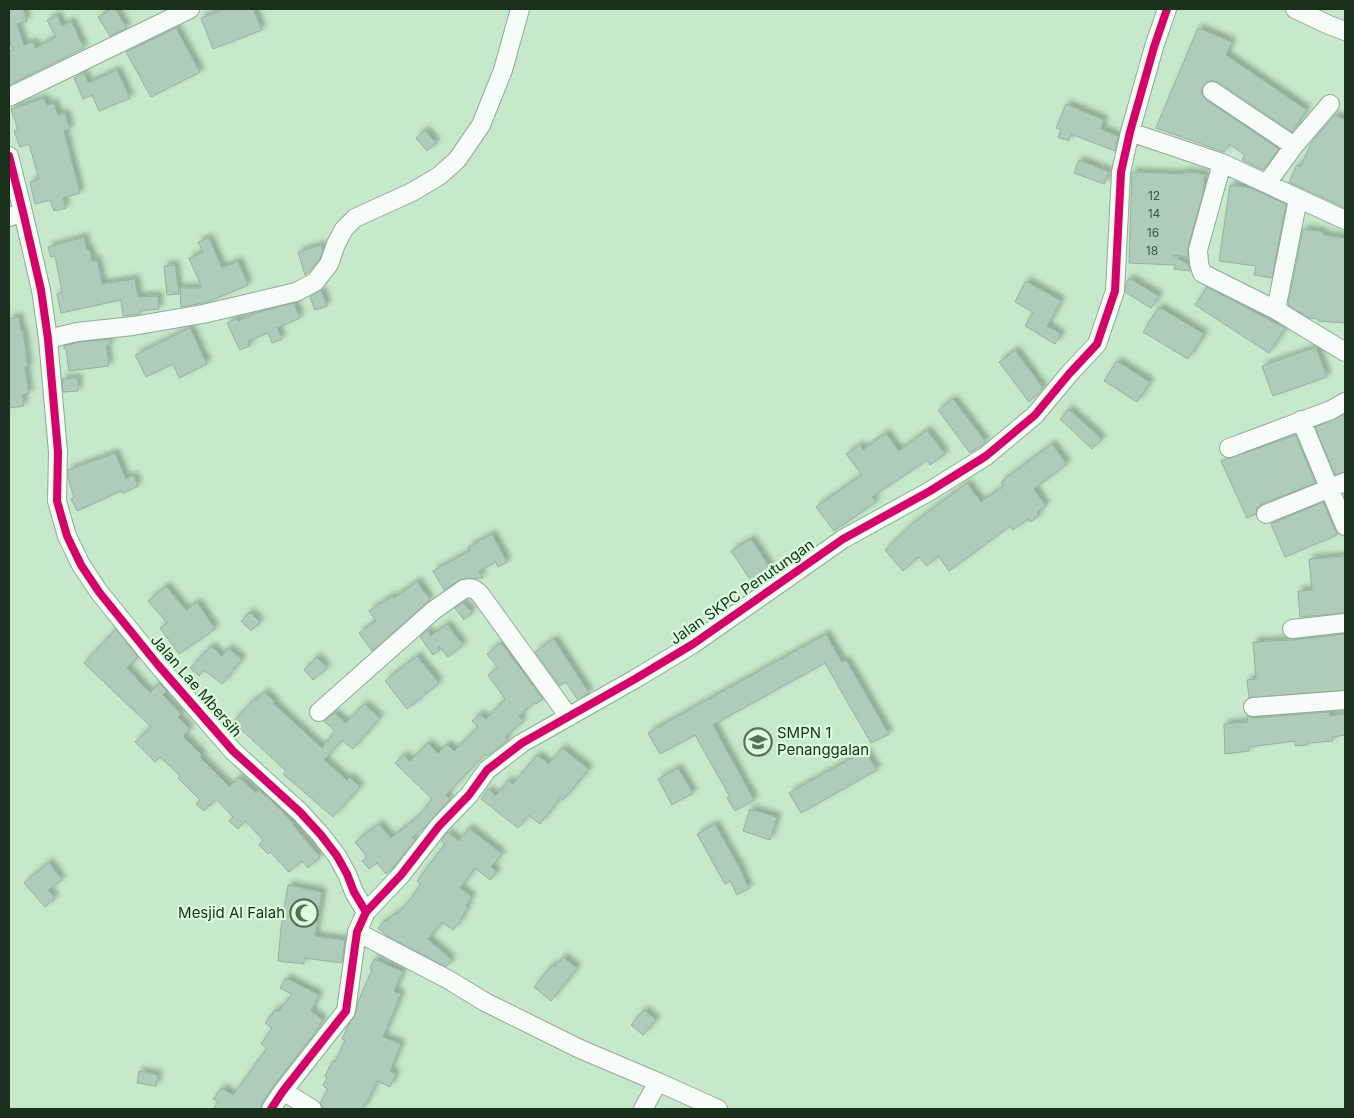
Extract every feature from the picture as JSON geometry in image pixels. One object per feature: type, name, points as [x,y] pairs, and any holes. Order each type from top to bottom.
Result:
[{"type":"street","points":[[9,97],[190,9]]},
{"type":"street","points":[[48,339],[77,332],[134,326],[203,314],[296,292],[315,282],[329,264],[344,228],[355,218],[412,192],[439,176],[457,160],[481,125],[503,70],[520,9]]},
{"type":"street","name":"Jalan SKPC Penutungan","points":[[271,1109],[346,1011],[357,932],[366,912],[401,875],[439,826],[469,795],[487,770],[522,743],[693,644],[843,539],[930,491],[986,456],[1035,415],[1097,344],[1114,292],[1121,172],[1130,132],[1154,47],[1167,9]]},
{"type":"street","points":[[1296,9],[1345,31]]},
{"type":"street","points":[[1212,91],[1294,146]]},
{"type":"street","points":[[1267,183],[1294,146],[1330,104]]},
{"type":"street","points":[[1130,132],[1222,163],[1345,220]]},
{"type":"street","name":"Jalan Lae Mbersih","points":[[9,156],[16,214],[40,290],[48,339],[58,452],[57,501],[67,536],[81,565],[99,592],[158,665],[233,751],[300,812],[321,835],[337,856],[366,912]]},
{"type":"street","points":[[1222,163],[1198,250],[1202,273],[1276,310],[1345,352]]},
{"type":"street","points":[[1276,310],[1298,199]]},
{"type":"street","points":[[1229,448],[1331,410],[1345,402]]},
{"type":"street","points":[[1301,420],[1337,485],[1345,526]]},
{"type":"street","points":[[1266,514],[1337,485]]},
{"type":"street","points":[[319,712],[434,610],[464,589],[469,588],[475,589],[480,594],[569,717]]},
{"type":"street","points":[[1292,629],[1345,623]]},
{"type":"street","points":[[1253,707],[1345,700]]},
{"type":"street","points":[[357,932],[449,980],[512,1016],[580,1049],[718,1109]]},
{"type":"street","points":[[643,1109],[658,1082]]},
{"type":"street","points":[[283,1091],[312,1109]]},
{"type":"building","points":[[9,9],[23,9],[27,21],[17,24],[24,45],[33,42],[36,48],[56,37],[47,20],[57,15],[62,26],[71,21],[84,48],[9,85],[9,52],[13,50],[9,39]]},
{"type":"building","points":[[115,9],[127,28],[110,36],[98,17]]},
{"type":"building","points":[[225,9],[253,9],[262,30],[213,49],[201,18]]},
{"type":"building","points":[[176,28],[200,72],[151,97],[126,52]]},
{"type":"building","points":[[1198,28],[1232,42],[1226,55],[1307,110],[1292,132],[1218,82],[1212,80],[1204,85],[1201,91],[1206,100],[1279,149],[1263,170],[1242,160],[1245,155],[1229,144],[1224,152],[1156,128]]},
{"type":"building","points":[[117,70],[130,98],[99,111],[92,95],[83,99],[74,78],[84,73],[88,83]]},
{"type":"building","points":[[44,98],[47,105],[54,103],[58,115],[65,113],[70,129],[64,131],[80,193],[63,198],[66,208],[54,211],[50,200],[35,204],[30,182],[39,179],[29,144],[20,147],[14,131],[18,130],[11,109]]},
{"type":"building","points":[[1066,104],[1104,120],[1101,129],[1118,136],[1115,151],[1071,134],[1069,141],[1058,137],[1061,130],[1056,128]]},
{"type":"building","points":[[1335,115],[1345,120],[1345,208],[1289,182],[1297,165],[1300,167],[1312,142]]},
{"type":"building","points":[[425,130],[436,143],[427,151],[416,138]]},
{"type":"building","points":[[1079,160],[1109,172],[1104,184],[1074,173]]},
{"type":"building","points":[[1132,172],[1205,174],[1203,193],[1188,247],[1188,257],[1173,255],[1189,265],[1190,271],[1174,269],[1175,265],[1129,263]]},
{"type":"building","points":[[1230,185],[1251,188],[1286,204],[1272,278],[1254,275],[1256,266],[1219,261]]},
{"type":"building","points":[[1303,229],[1323,232],[1323,235],[1345,238],[1345,323],[1318,321],[1318,319],[1309,318],[1288,305]]},
{"type":"building","points":[[84,237],[87,250],[90,250],[92,261],[97,260],[102,284],[135,279],[138,297],[158,296],[159,309],[140,311],[140,314],[123,316],[121,300],[61,313],[57,294],[62,292],[55,256],[51,257],[48,247]]},
{"type":"building","points":[[209,238],[222,268],[238,261],[248,285],[208,302],[181,307],[180,288],[202,288],[189,258],[203,252],[198,242]]},
{"type":"building","points":[[321,245],[323,250],[320,259],[305,275],[298,252]]},
{"type":"building","points":[[175,265],[179,294],[167,295],[164,266]]},
{"type":"building","points":[[1129,278],[1159,296],[1151,308],[1125,292]]},
{"type":"building","points":[[1026,281],[1061,301],[1047,326],[1061,334],[1055,344],[1025,326],[1033,312],[1015,302]]},
{"type":"building","points":[[1207,287],[1285,328],[1269,353],[1195,305]]},
{"type":"building","points":[[321,290],[327,306],[315,310],[310,297]]},
{"type":"building","points":[[294,303],[300,318],[277,328],[282,339],[272,343],[268,333],[248,341],[250,346],[240,350],[227,323],[237,318],[238,321],[259,312]]},
{"type":"building","points":[[1159,307],[1204,334],[1188,359],[1143,332]]},
{"type":"building","points":[[19,317],[28,367],[25,367],[29,394],[22,395],[24,406],[9,408],[9,319]]},
{"type":"building","points":[[190,328],[207,364],[179,378],[173,364],[146,377],[135,355]]},
{"type":"building","points":[[110,339],[110,345],[106,345],[109,366],[69,371],[64,346],[79,342]]},
{"type":"building","points":[[1316,347],[1327,377],[1273,396],[1262,366]]},
{"type":"building","points":[[1015,350],[1043,388],[1029,402],[999,362]]},
{"type":"building","points":[[1117,361],[1150,382],[1137,402],[1104,381]]},
{"type":"building","points":[[78,378],[78,391],[63,392],[62,379]]},
{"type":"building","points":[[953,399],[986,442],[970,453],[938,410]]},
{"type":"building","points":[[1069,409],[1102,439],[1092,449],[1060,419]]},
{"type":"building","points":[[1345,414],[1345,472],[1335,475],[1315,427]]},
{"type":"building","points":[[927,430],[945,454],[930,465],[927,460],[872,497],[876,502],[834,531],[816,507],[862,475],[846,454],[860,445],[863,450],[886,433],[899,451]]},
{"type":"building","points":[[1296,435],[1315,483],[1262,504],[1257,508],[1256,514],[1247,518],[1221,461]]},
{"type":"building","points":[[1052,444],[1067,464],[1034,489],[1046,506],[1037,512],[1039,515],[1031,522],[1028,519],[1013,530],[1010,526],[949,571],[938,556],[927,566],[918,557],[903,571],[885,550],[911,525],[967,483],[981,502],[1004,486],[1001,482]]},
{"type":"building","points":[[115,453],[126,479],[133,475],[138,486],[123,493],[121,491],[77,511],[71,499],[74,498],[68,470]]},
{"type":"building","points":[[1323,502],[1337,535],[1285,557],[1271,524]]},
{"type":"building","points":[[492,534],[507,562],[498,567],[496,562],[479,571],[483,578],[462,579],[444,590],[433,571],[470,551],[468,547]]},
{"type":"building","points":[[751,539],[773,572],[754,585],[731,551]]},
{"type":"building","points":[[1345,556],[1345,613],[1300,617],[1298,591],[1312,590],[1309,559]]},
{"type":"building","points":[[417,581],[430,600],[372,651],[359,633],[376,621],[369,611],[392,596],[394,598]]},
{"type":"building","points":[[166,586],[186,610],[197,602],[215,629],[179,654],[160,628],[167,623],[148,601]]},
{"type":"building","points":[[463,602],[472,613],[464,620],[455,608]]},
{"type":"building","points":[[250,612],[260,622],[251,631],[241,621]]},
{"type":"building","points":[[447,624],[463,645],[448,657],[439,646],[440,650],[433,655],[420,637],[427,630],[431,636]]},
{"type":"building","points":[[116,629],[138,657],[127,668],[150,693],[159,683],[167,691],[163,695],[181,714],[178,717],[190,729],[183,736],[202,755],[200,757],[230,787],[239,777],[256,793],[258,790],[272,801],[294,824],[320,857],[308,868],[302,861],[289,872],[270,852],[268,854],[259,845],[263,840],[245,821],[238,829],[229,821],[233,817],[216,799],[204,811],[196,804],[200,800],[178,778],[180,776],[160,757],[155,762],[135,742],[151,727],[84,663]]},
{"type":"building","points":[[826,634],[842,662],[846,660],[889,734],[871,743],[825,663],[713,725],[754,800],[735,811],[727,798],[730,797],[695,735],[660,754],[648,733]]},
{"type":"building","points":[[1345,634],[1345,690],[1249,698],[1247,680],[1256,679],[1253,642]]},
{"type":"building","points":[[554,639],[589,693],[577,699],[566,682],[560,686],[535,652]]},
{"type":"building","points":[[501,643],[543,699],[536,704],[535,702],[519,716],[523,721],[505,737],[508,740],[487,756],[485,754],[446,795],[450,799],[425,827],[412,837],[415,840],[392,869],[386,874],[377,863],[369,869],[362,861],[367,857],[355,842],[379,824],[391,838],[418,817],[432,799],[395,763],[404,755],[410,761],[428,743],[438,753],[447,744],[454,751],[478,727],[472,721],[480,714],[486,719],[505,699],[488,675],[498,668],[487,654]]},
{"type":"building","points":[[211,646],[222,656],[228,648],[242,659],[222,684],[204,670],[199,676],[190,668]]},
{"type":"building","points":[[417,656],[439,683],[407,709],[385,681]]},
{"type":"building","points":[[317,657],[327,668],[313,680],[304,670]]},
{"type":"building","points":[[264,692],[275,702],[273,703],[322,748],[335,731],[324,721],[334,713],[346,723],[364,704],[380,718],[353,749],[342,740],[324,760],[347,780],[350,777],[360,787],[333,817],[283,774],[286,771],[233,722],[254,699],[256,701]]},
{"type":"building","points":[[1329,712],[1330,716],[1345,714],[1345,735],[1332,737],[1333,741],[1295,746],[1295,741],[1249,747],[1249,751],[1225,754],[1224,724],[1248,722],[1247,716],[1254,718]]},
{"type":"building","points":[[562,748],[589,769],[563,800],[560,798],[540,824],[528,815],[518,828],[481,799],[488,789],[496,796],[508,780],[513,784],[537,755],[549,764]]},
{"type":"building","points":[[865,751],[877,770],[801,813],[789,793]]},
{"type":"building","points":[[678,768],[693,793],[672,805],[658,779]]},
{"type":"building","points":[[750,809],[777,817],[770,840],[743,831]]},
{"type":"building","points":[[715,824],[749,888],[737,895],[730,881],[725,884],[697,834]]},
{"type":"building","points":[[469,828],[502,854],[491,867],[497,872],[490,880],[475,868],[460,888],[472,897],[466,906],[468,908],[462,919],[453,930],[442,922],[428,939],[452,960],[446,967],[387,936],[378,928],[395,913],[397,915],[410,900],[421,884],[417,881],[445,844],[441,841],[448,832],[459,841]]},
{"type":"building","points":[[49,862],[62,880],[48,890],[55,898],[45,907],[24,883]]},
{"type":"building","points":[[288,885],[322,892],[315,936],[345,940],[342,963],[304,958],[304,964],[278,961]]},
{"type":"building","points":[[563,957],[577,968],[551,1001],[534,987],[552,965],[555,967]]},
{"type":"building","points":[[374,959],[403,972],[394,991],[401,994],[383,1037],[401,1044],[390,1071],[396,1074],[390,1087],[377,1081],[363,1109],[323,1109],[320,1103],[328,1089],[323,1086],[327,1077],[325,1076],[333,1061],[335,1062],[345,1040],[342,1039],[356,1013],[358,1002],[372,970],[370,969]]},
{"type":"building","points":[[286,978],[319,995],[311,1011],[323,1020],[274,1085],[262,1103],[261,1109],[213,1109],[218,1102],[213,1099],[222,1088],[233,1095],[267,1048],[261,1044],[272,1028],[265,1023],[276,1009],[279,1011],[292,994],[280,988]]},
{"type":"building","points":[[644,1010],[656,1020],[643,1035],[631,1025]]},
{"type":"building","points":[[139,1071],[158,1075],[156,1086],[137,1083]]},
{"type":"cycle path","points":[[271,1109],[346,1011],[357,932],[366,912],[401,875],[439,826],[469,795],[487,770],[522,743],[693,644],[843,539],[930,491],[986,456],[1035,415],[1097,344],[1115,291],[1121,172],[1130,132],[1154,47],[1167,9]]},
{"type":"cycle path","points":[[9,156],[41,290],[48,339],[58,452],[57,501],[67,536],[81,565],[99,592],[158,665],[233,751],[300,812],[321,835],[337,856],[366,912]]},
{"type":"place","name":"SMPN 1 Penanggalan","points":[[758,742]]},
{"type":"place","name":"Mesjid Al Falah","points":[[304,913]]}]
